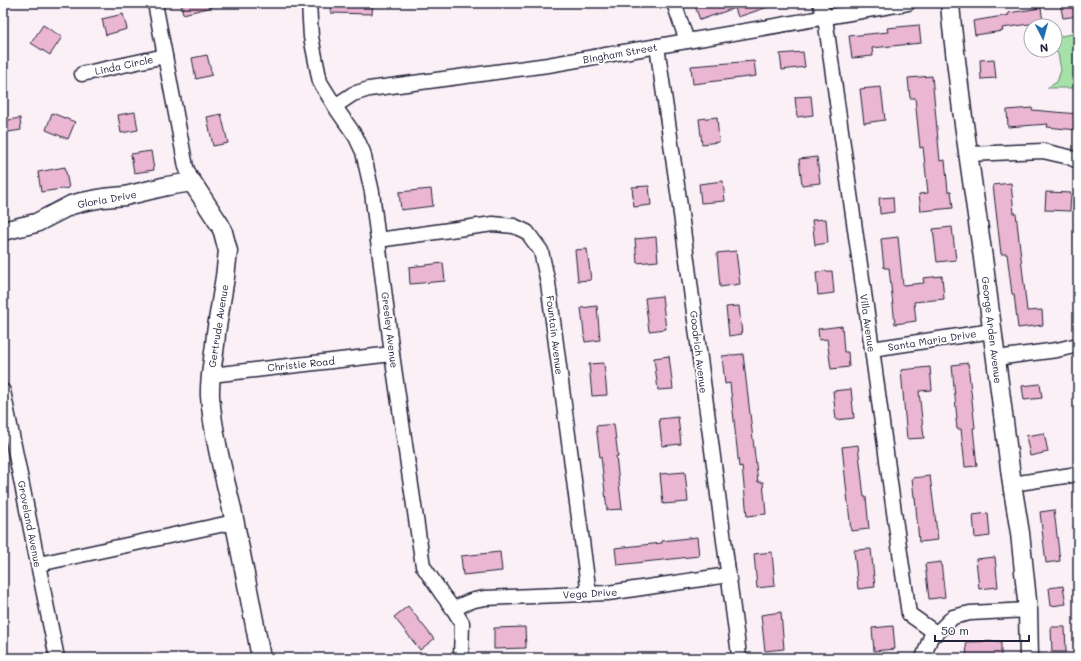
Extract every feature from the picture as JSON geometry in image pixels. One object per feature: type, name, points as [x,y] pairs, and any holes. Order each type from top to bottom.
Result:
[{"type":"street","name":"Gertrude Avenue","points":[[155,3],[186,167],[192,182],[220,225],[228,251],[226,277],[210,375],[210,395],[216,439],[262,658]]},
{"type":"street","name":"Greeley Avenue","points":[[309,3],[311,37],[320,82],[356,137],[363,152],[372,192],[392,354],[423,566],[462,623],[461,658]]},
{"type":"street","points":[[674,3],[687,41]]},
{"type":"street","name":"Villa Avenue","points":[[820,3],[825,18],[909,614],[932,631]]},
{"type":"street","name":"Bingham Street","points":[[335,106],[353,94],[369,89],[548,66],[908,3]]},
{"type":"street","name":"George Arden Avenue","points":[[950,3],[968,154],[1012,484],[1020,533],[1028,610],[1029,658]]},
{"type":"street","name":"Goodrich Avenue","points":[[657,46],[679,199],[739,658]]},
{"type":"street","name":"Linda Circle","points":[[82,74],[165,56]]},
{"type":"street","points":[[968,154],[1043,151],[1069,157],[1078,161]]},
{"type":"street","name":"Gloria Drive","points":[[3,231],[36,223],[71,205],[82,202],[124,196],[192,182]]},
{"type":"street","name":"Fountain Avenue","points":[[378,240],[493,224],[514,226],[527,232],[542,252],[548,283],[589,594]]},
{"type":"street","name":"Santa Maria Drive","points":[[872,349],[992,331]]},
{"type":"street","points":[[996,358],[1057,350],[1078,345]]},
{"type":"street","name":"Christie Road","points":[[210,375],[392,354]]},
{"type":"street","name":"Groveland Avenue","points":[[3,390],[57,658]]},
{"type":"street","points":[[1012,484],[1078,474]]},
{"type":"street","points":[[38,564],[234,522]]},
{"type":"street","name":"Vega Drive","points":[[454,610],[464,603],[485,598],[608,593],[728,575]]},
{"type":"street","points":[[923,658],[932,631],[937,633],[953,617],[970,613],[1028,610]]},
{"type":"green space","points":[[1078,33],[1078,88],[1047,88],[1057,82],[1061,70],[1059,58],[1063,58],[1063,36]]},
{"type":"building","points":[[181,3],[211,3],[212,7],[183,14]]},
{"type":"building","points":[[331,3],[373,3],[372,14],[331,13]]},
{"type":"building","points":[[694,3],[774,3],[774,5],[738,17],[735,8],[700,20]]},
{"type":"building","points":[[1060,3],[1078,3],[1078,16],[1063,18]]},
{"type":"building","points":[[1041,8],[1042,18],[1023,18],[1023,25],[1002,28],[1003,31],[975,35],[973,21],[1009,15],[1008,13]]},
{"type":"building","points":[[123,14],[127,29],[106,35],[102,19]]},
{"type":"building","points":[[43,25],[62,37],[50,55],[31,43]]},
{"type":"building","points":[[919,25],[921,43],[872,48],[873,56],[852,58],[849,36],[888,32],[887,28]]},
{"type":"building","points":[[803,52],[805,67],[782,70],[780,54]]},
{"type":"building","points":[[207,55],[212,75],[196,79],[192,58]]},
{"type":"building","points":[[994,59],[996,78],[981,79],[980,60]]},
{"type":"building","points":[[754,61],[756,76],[693,84],[691,66]]},
{"type":"building","points":[[932,76],[940,161],[945,160],[948,191],[951,191],[953,208],[921,211],[919,194],[928,193],[923,147],[920,148],[915,98],[910,98],[908,78]]},
{"type":"building","points":[[881,87],[885,120],[864,123],[860,89]]},
{"type":"building","points":[[811,96],[813,115],[797,117],[795,97]]},
{"type":"building","points":[[1032,108],[1032,110],[1078,114],[1077,130],[1047,127],[1048,124],[1008,127],[1007,110]]},
{"type":"building","points":[[135,112],[138,130],[121,133],[118,115]]},
{"type":"building","points":[[52,113],[75,122],[68,139],[46,130]]},
{"type":"building","points":[[221,114],[228,143],[213,146],[207,117]]},
{"type":"building","points":[[717,117],[719,142],[702,144],[699,119]]},
{"type":"building","points":[[20,118],[21,130],[3,133],[3,121]]},
{"type":"building","points":[[151,151],[154,170],[134,173],[131,154]]},
{"type":"building","points":[[817,157],[820,183],[802,185],[799,159]]},
{"type":"building","points":[[65,167],[69,188],[41,192],[38,172]]},
{"type":"building","points":[[723,181],[725,201],[701,203],[699,184]]},
{"type":"building","points":[[1011,183],[1014,213],[1016,213],[1027,311],[1042,310],[1043,325],[1018,328],[1007,254],[1001,254],[993,185]]},
{"type":"building","points":[[649,186],[651,205],[634,207],[632,187]]},
{"type":"building","points":[[431,189],[433,206],[401,210],[399,192]]},
{"type":"building","points":[[1046,192],[1071,193],[1070,211],[1045,210]]},
{"type":"building","points":[[893,197],[894,212],[880,214],[879,198]]},
{"type":"building","points":[[826,219],[828,243],[815,245],[812,220]]},
{"type":"building","points":[[952,227],[956,260],[937,262],[933,229]]},
{"type":"building","points":[[656,237],[658,261],[637,263],[635,239]]},
{"type":"building","points":[[898,237],[903,285],[924,283],[923,278],[942,276],[944,299],[914,302],[916,321],[895,324],[889,268],[884,268],[881,239]]},
{"type":"building","points":[[587,249],[591,280],[578,281],[575,250]]},
{"type":"building","points":[[736,251],[740,284],[720,287],[717,253]]},
{"type":"building","points":[[443,263],[445,281],[410,284],[409,267]]},
{"type":"building","points":[[832,271],[834,293],[818,295],[816,272]]},
{"type":"building","points":[[662,296],[666,329],[649,331],[645,298]]},
{"type":"building","points":[[597,306],[600,340],[585,342],[581,308]]},
{"type":"building","points":[[739,306],[742,334],[729,336],[726,307]]},
{"type":"building","points":[[842,326],[844,352],[848,352],[849,367],[831,369],[827,339],[819,340],[818,329]]},
{"type":"building","points":[[743,354],[758,482],[763,482],[766,514],[747,516],[742,466],[739,467],[730,383],[725,384],[722,356]]},
{"type":"building","points":[[669,356],[673,389],[658,390],[654,358]]},
{"type":"building","points":[[604,363],[607,395],[592,396],[589,364]]},
{"type":"building","points":[[968,363],[975,428],[973,428],[977,466],[965,467],[961,429],[957,429],[952,365]]},
{"type":"building","points":[[930,367],[932,390],[919,391],[924,438],[907,439],[901,370]]},
{"type":"building","points":[[1040,384],[1042,398],[1024,400],[1022,386]]},
{"type":"building","points":[[851,389],[854,418],[836,420],[833,391]]},
{"type":"building","points":[[678,417],[681,444],[662,446],[659,419]]},
{"type":"building","points":[[614,424],[622,509],[607,510],[596,426]]},
{"type":"building","points":[[1044,433],[1048,452],[1030,456],[1026,436]]},
{"type":"building","points":[[858,445],[869,529],[851,531],[842,447]]},
{"type":"building","points":[[685,472],[688,502],[663,504],[660,474]]},
{"type":"building","points":[[930,476],[938,540],[919,542],[912,478]]},
{"type":"building","points":[[1054,510],[1060,561],[1046,563],[1040,512]]},
{"type":"building","points":[[988,513],[990,536],[975,538],[973,515]]},
{"type":"building","points":[[697,537],[699,556],[617,565],[615,548],[662,543],[662,541]]},
{"type":"building","points":[[871,549],[875,587],[858,589],[854,550]]},
{"type":"building","points":[[500,552],[502,571],[463,575],[461,556]]},
{"type":"building","points":[[772,552],[775,586],[757,588],[754,554]]},
{"type":"building","points":[[995,557],[998,587],[979,589],[976,559]]},
{"type":"building","points":[[941,562],[945,597],[929,599],[925,564]]},
{"type":"building","points":[[1063,586],[1066,604],[1051,606],[1049,588]]},
{"type":"building","points":[[408,606],[434,639],[420,650],[394,617]]},
{"type":"building","points":[[781,612],[784,649],[765,651],[761,615]]},
{"type":"building","points":[[893,626],[895,649],[874,651],[872,628]]},
{"type":"building","points":[[525,627],[526,648],[494,649],[494,628]]},
{"type":"building","points":[[1051,627],[1065,627],[1066,652],[1052,652]]},
{"type":"building","points":[[1001,641],[1001,658],[967,658],[966,642]]}]
